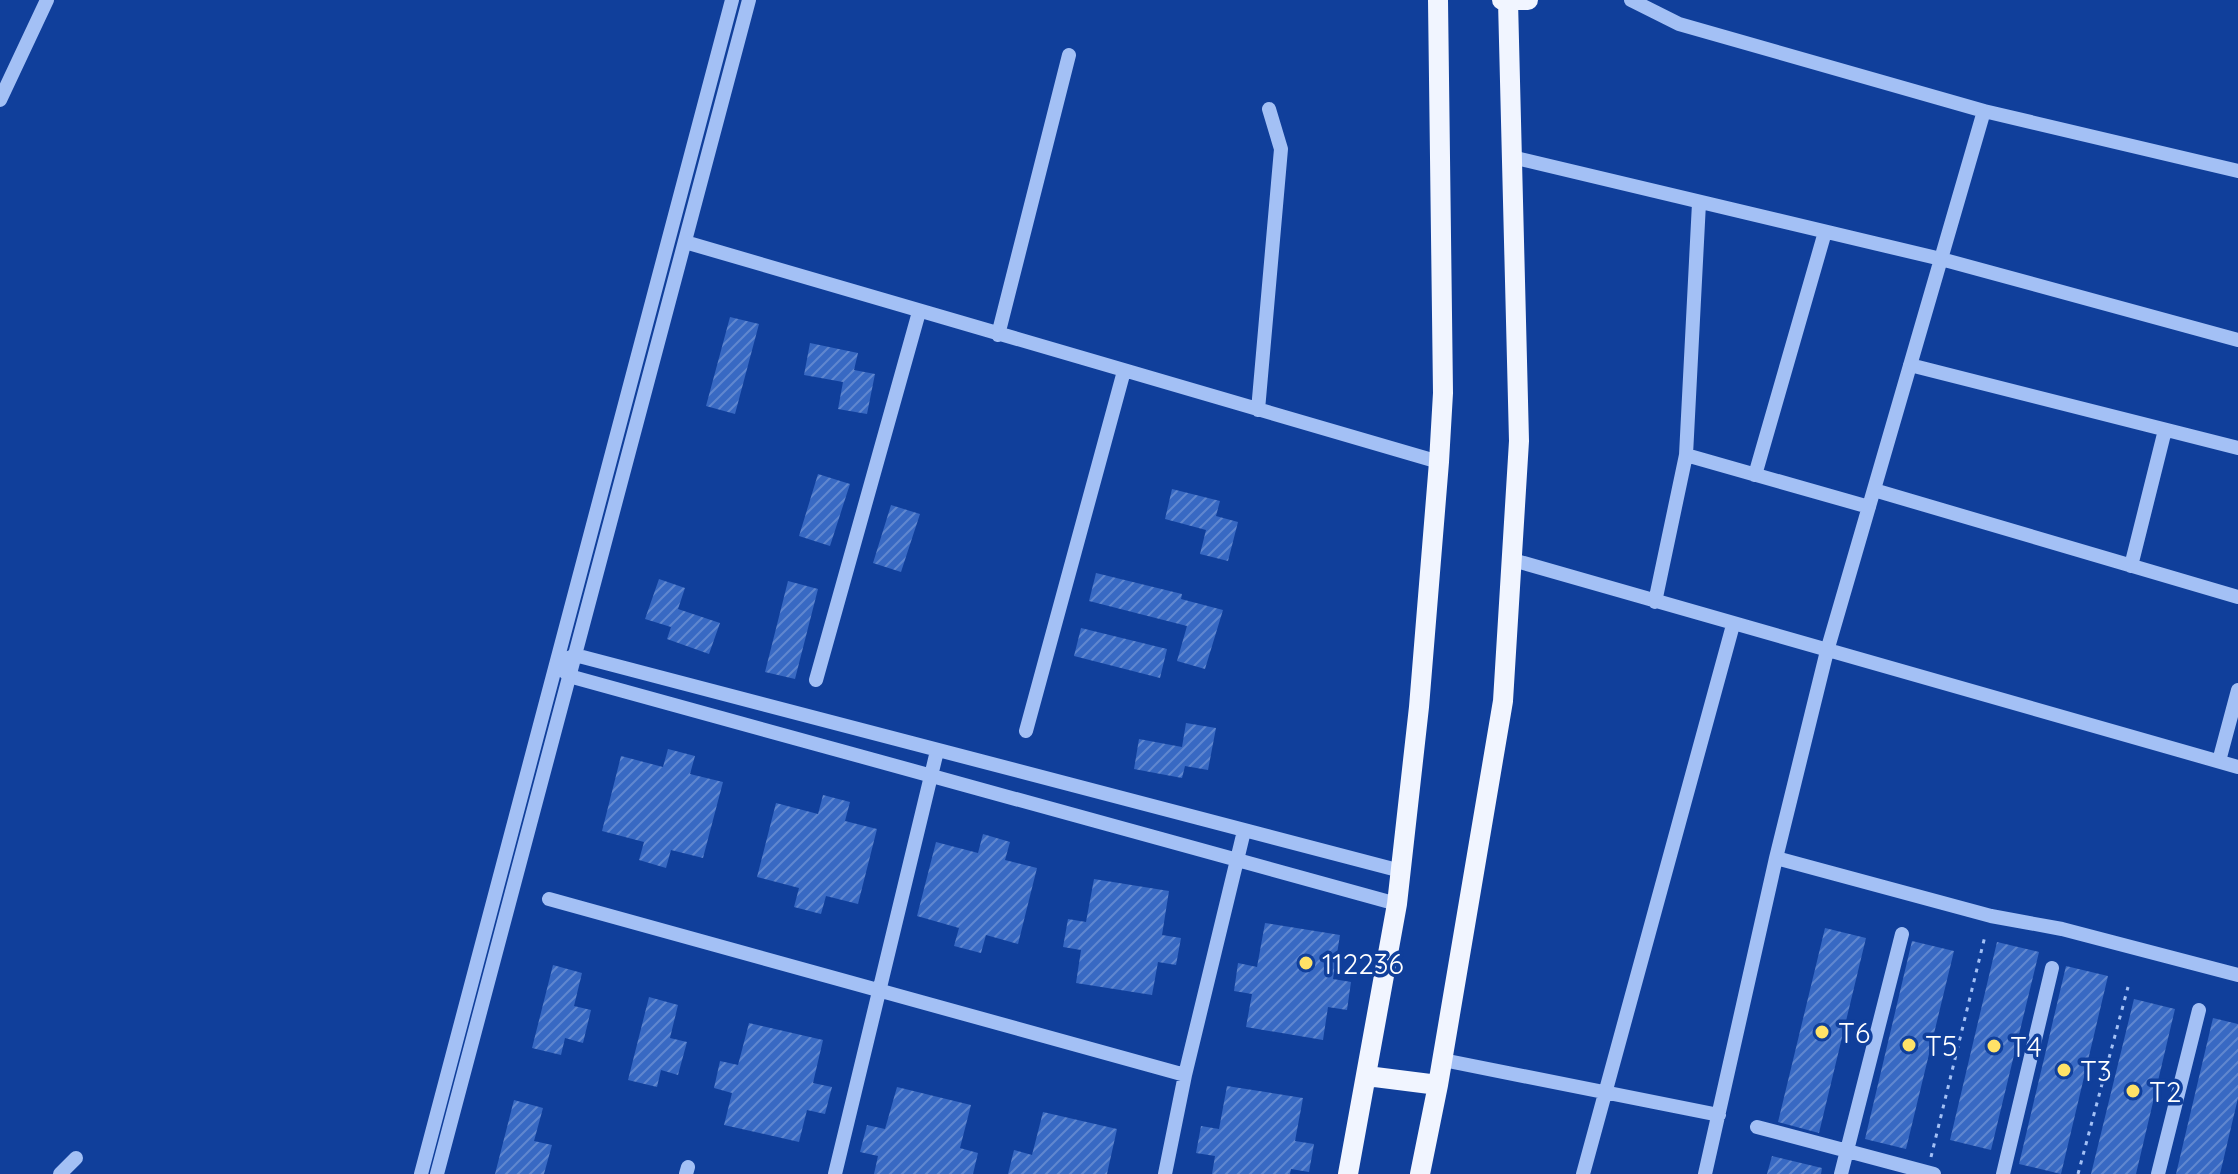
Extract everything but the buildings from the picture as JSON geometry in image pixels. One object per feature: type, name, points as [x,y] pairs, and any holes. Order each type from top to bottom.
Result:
[{"type":"main road","points":[[1348,1174],[1397,904],[1419,707],[1439,462],[1443,362],[1438,0]]},
{"type":"main road","points":[[1420,1174],[1443,1060],[1503,701],[1519,441],[1505,0],[1528,0]]},
{"type":"main road","points":[[1367,1076],[1438,1085]]},
{"type":"street","points":[[0,100],[47,0]]},
{"type":"street","points":[[421,1174],[732,0]]},
{"type":"street","points":[[437,1174],[749,0]]},
{"type":"street","points":[[1631,0],[1679,24],[1984,111],[2238,171]]},
{"type":"street","points":[[998,335],[1069,55]]},
{"type":"street","points":[[1258,410],[1281,149],[1269,109]]},
{"type":"street","points":[[1705,1174],[1776,858],[1827,651],[1984,111]]},
{"type":"street","points":[[1512,157],[1941,259],[2238,340]]},
{"type":"street","points":[[1655,602],[1686,455],[1699,203]]},
{"type":"street","points":[[1755,475],[1825,232]]},
{"type":"street","points":[[685,242],[1439,462]]},
{"type":"street","points":[[816,680],[919,312]]},
{"type":"street","points":[[1910,365],[2238,448]]},
{"type":"street","points":[[1026,731],[1124,371]]},
{"type":"street","points":[[2131,566],[2165,430]]},
{"type":"street","points":[[1686,455],[1869,507]]},
{"type":"street","points":[[1874,490],[2238,597]]},
{"type":"street","points":[[1513,560],[2238,767]]},
{"type":"street","points":[[1583,1174],[1733,625]]},
{"type":"street","points":[[557,664],[575,655],[1401,871]]},
{"type":"street","points":[[557,664],[569,676],[1397,904]]},
{"type":"street","points":[[2219,761],[2238,690]]},
{"type":"street","points":[[835,1174],[937,751]]},
{"type":"street","points":[[1165,1174],[1185,1075],[1244,831]]},
{"type":"street","points":[[1776,858],[1991,916],[2062,929],[2238,975]]},
{"type":"street","points":[[549,899],[1185,1075]]},
{"type":"street","points":[[1841,1174],[1902,934]]},
{"type":"street","points":[[2003,1174],[2052,968]]},
{"type":"street","points":[[2158,1174],[2199,1010]]},
{"type":"street","points":[[1443,1060],[1719,1115]]},
{"type":"street","points":[[1757,1127],[1931,1173]]},
{"type":"street","points":[[60,1174],[76,1158],[75,1174]]},
{"type":"path","points":[[1931,1173],[1985,936]]},
{"type":"path","points":[[2078,1174],[2128,987]]},
{"type":"place","name":"112236","points":[[1306,963]]},
{"type":"place","name":"T6","points":[[1822,1032]]},
{"type":"place","name":"T5","points":[[1909,1045]]},
{"type":"place","name":"T4","points":[[1994,1046]]},
{"type":"place","name":"T3","points":[[2064,1070]]},
{"type":"place","name":"T2","points":[[2133,1091]]}]
